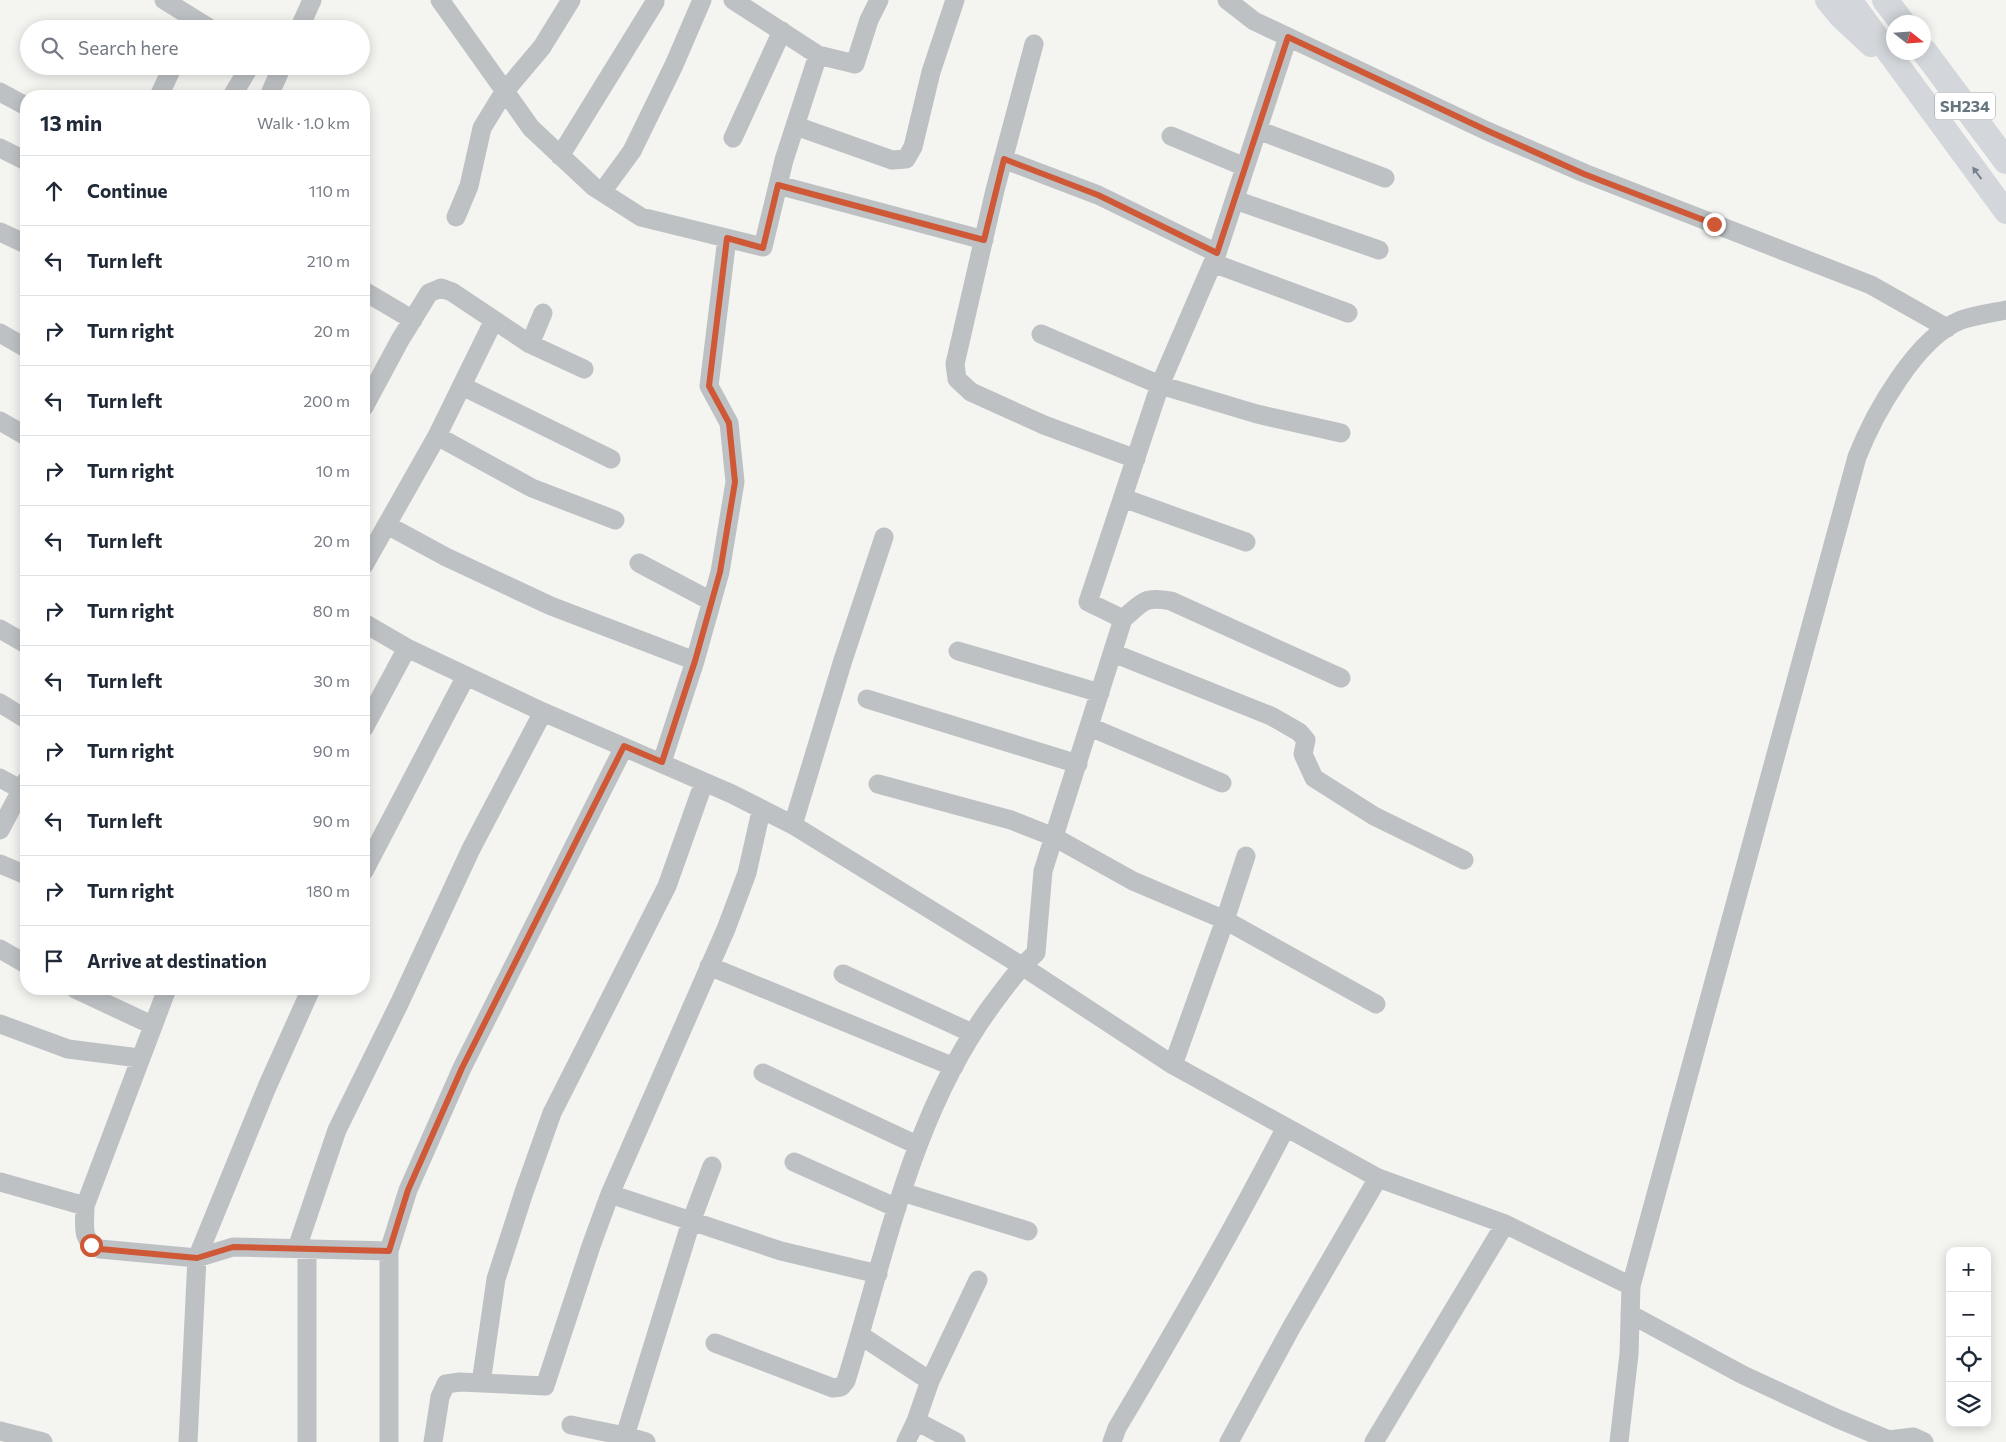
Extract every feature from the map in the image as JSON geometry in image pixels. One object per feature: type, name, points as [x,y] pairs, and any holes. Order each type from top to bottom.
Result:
[{"type":"highway","points":[[1885,0],[1897,15]]},
{"type":"highway","name":"SH234","points":[[1931,60],[2006,161]]},
{"type":"main road","points":[[1827,0],[1859,35],[1897,63]]},
{"type":"main road","points":[[1850,0],[2006,212]]},
{"type":"street","points":[[164,0],[192,20]]},
{"type":"street","points":[[303,20],[312,0]]},
{"type":"street","points":[[440,0],[531,128],[602,192],[641,217],[763,248],[778,185],[818,55]]},
{"type":"street","points":[[456,217],[469,186],[482,128],[504,92],[542,47],[571,0]]},
{"type":"street","points":[[602,192],[632,151],[674,65],[702,0]]},
{"type":"street","points":[[733,0],[818,55],[855,64],[869,20],[879,0]]},
{"type":"street","points":[[796,126],[892,160],[906,159],[913,147],[931,72],[955,0]]},
{"type":"street","points":[[1227,0],[1254,21],[1488,131],[1584,174],[1871,285],[1947,328]]},
{"type":"street","points":[[560,156],[655,2]]},
{"type":"street","points":[[734,138],[782,31]]},
{"type":"street","points":[[1123,619],[1088,602],[1160,385],[1215,258],[1288,37]]},
{"type":"street","points":[[1034,44],[984,240],[955,364],[957,380],[970,392],[1044,425],[1136,459]]},
{"type":"street","points":[[161,90],[169,75]]},
{"type":"street","points":[[236,90],[245,75]]},
{"type":"street","points":[[0,92],[20,103]]},
{"type":"street","points":[[1258,130],[1385,178]]},
{"type":"street","points":[[1171,136],[1245,167]]},
{"type":"street","points":[[0,148],[20,158]]},
{"type":"street","points":[[1004,159],[1098,195],[1215,258],[1348,313]]},
{"type":"street","points":[[778,185],[984,240]]},
{"type":"street","points":[[1235,200],[1379,250]]},
{"type":"street","points":[[0,232],[20,241]]},
{"type":"street","points":[[662,762],[695,661],[720,572],[735,482],[729,423],[709,386],[727,238]]},
{"type":"street","points":[[370,396],[429,293],[441,288],[452,292],[530,344],[584,369]]},
{"type":"street","points":[[370,295],[413,320]]},
{"type":"street","points":[[1619,1442],[1629,1354],[1630,1286],[1858,457],[1866,434],[1886,397],[1923,350],[1947,328],[1960,320],[2006,310]]},
{"type":"street","points":[[530,344],[544,313]]},
{"type":"street","points":[[370,555],[437,436],[494,320]]},
{"type":"street","points":[[0,333],[20,345]]},
{"type":"street","points":[[1041,334],[1160,385],[1257,414],[1341,433]]},
{"type":"street","points":[[462,386],[611,459]]},
{"type":"street","points":[[0,421],[20,433]]},
{"type":"street","points":[[437,436],[532,488],[614,520]]},
{"type":"street","points":[[1123,498],[1246,542]]},
{"type":"street","points":[[387,525],[446,557],[551,606],[695,661]]},
{"type":"street","points":[[793,825],[843,660],[884,537]]},
{"type":"street","points":[[639,563],[711,601]]},
{"type":"street","points":[[715,1343],[833,1388],[841,1387],[846,1381],[917,1145],[972,1032],[1022,966],[1036,953],[1043,871],[1123,619],[1146,600],[1159,599],[1171,601],[1341,678]]},
{"type":"street","points":[[370,626],[407,648],[466,676],[544,712],[662,762],[793,825],[1022,966],[1173,1066],[1378,1178],[1504,1224],[1630,1286]]},
{"type":"street","points":[[0,629],[20,641]]},
{"type":"street","points":[[370,717],[407,648]]},
{"type":"street","points":[[958,651],[1100,693]]},
{"type":"street","points":[[1113,653],[1271,716],[1299,732],[1306,740],[1303,754],[1314,778],[1374,816],[1464,860]]},
{"type":"street","points":[[370,860],[466,676]]},
{"type":"street","points":[[866,699],[1078,764]]},
{"type":"street","points":[[0,704],[20,716]]},
{"type":"street","points":[[307,1442],[302,1248],[338,1130],[471,850],[544,712]]},
{"type":"street","points":[[1090,727],[1222,783]]},
{"type":"street","points":[[389,1442],[389,1251],[408,1190],[462,1068],[624,746]]},
{"type":"street","points":[[0,778],[20,785]]},
{"type":"street","points":[[481,1383],[496,1280],[549,1122],[667,886],[704,782]]},
{"type":"street","points":[[878,784],[1011,820],[1054,837],[1132,881],[1225,920],[1376,1004]]},
{"type":"street","points":[[0,830],[20,793]]},
{"type":"street","points":[[433,1442],[440,1397],[446,1384],[460,1382],[545,1386],[610,1194],[686,1023],[747,873],[761,810]]},
{"type":"street","points":[[1173,1066],[1246,856]]},
{"type":"street","points":[[0,864],[20,872]]},
{"type":"street","points":[[0,949],[20,961]]},
{"type":"street","points":[[709,966],[954,1067]]},
{"type":"street","points":[[843,974],[972,1032]]},
{"type":"street","points":[[88,995],[152,1025]]},
{"type":"street","points":[[164,995],[139,1058],[85,1206],[85,1238],[91,1245],[100,1249],[197,1258],[233,1247],[389,1251]]},
{"type":"street","points":[[188,1442],[197,1258],[267,1088],[308,995]]},
{"type":"street","points":[[0,1024],[68,1049],[139,1058]]},
{"type":"street","points":[[763,1073],[917,1145]]},
{"type":"street","points":[[1112,1442],[1117,1428],[1235,1226],[1286,1127]]},
{"type":"street","points":[[794,1162],[900,1200],[1028,1231]]},
{"type":"street","points":[[625,1436],[692,1222],[712,1166]]},
{"type":"street","points":[[1230,1442],[1290,1328],[1378,1178]]},
{"type":"street","points":[[0,1182],[85,1206]]},
{"type":"street","points":[[610,1194],[781,1251],[878,1274]]},
{"type":"street","points":[[1374,1442],[1504,1224]]},
{"type":"street","points":[[906,1442],[916,1421],[930,1381],[978,1280]]},
{"type":"street","points":[[1630,1314],[1743,1375],[1888,1441],[1913,1437],[1924,1442]]},
{"type":"street","points":[[860,1335],[930,1381]]},
{"type":"street","points":[[916,1421],[956,1442]]},
{"type":"street","points":[[571,1425],[646,1442]]},
{"type":"street","points":[[0,1431],[44,1442]]},
{"type":"route","points":[[91,1245],[100,1249],[197,1258],[233,1247],[389,1251],[408,1190],[462,1068],[624,746],[662,762],[695,661],[720,572],[735,482],[729,423],[709,386],[727,238],[763,248],[778,185],[984,240],[1004,159],[1098,195],[1217,253],[1288,37],[1584,174],[1714,224]]}]
